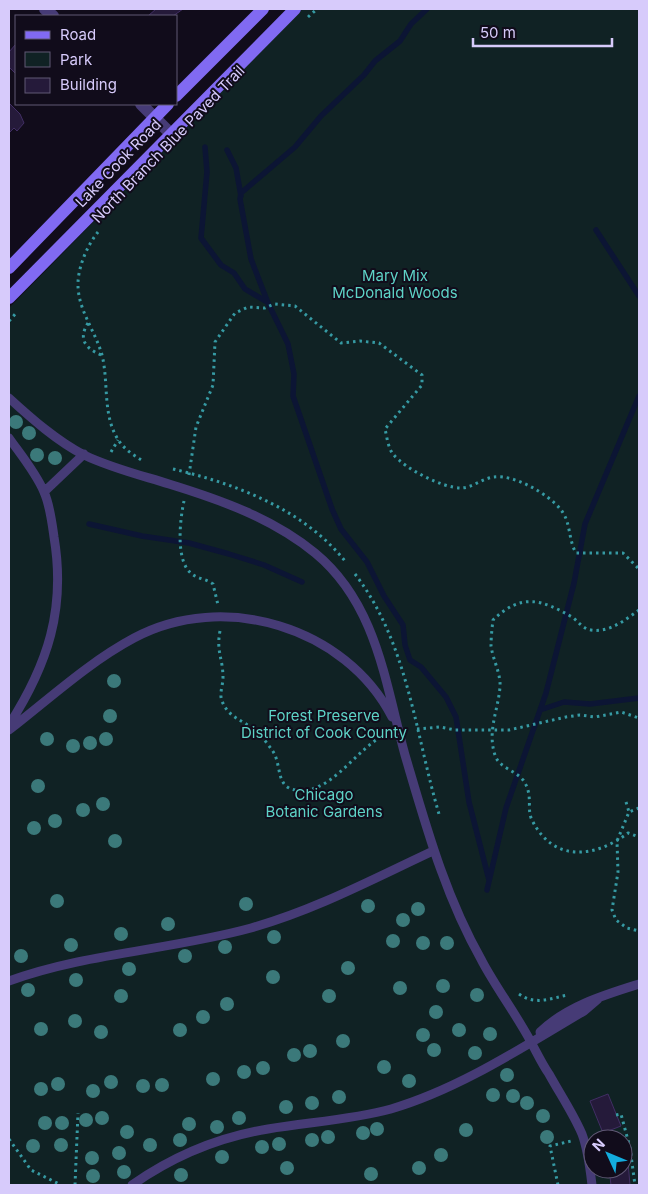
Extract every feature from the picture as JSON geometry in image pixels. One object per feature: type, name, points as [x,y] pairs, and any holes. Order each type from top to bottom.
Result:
[{"type":"main road","points":[[178,94],[263,9]]},
{"type":"main road","name":"Lake Cook Road","points":[[9,298],[170,133],[295,9]]},
{"type":"main road","name":"Lake Cook Road","points":[[9,268],[167,105]]},
{"type":"street","points":[[142,105],[170,133]]},
{"type":"lane","points":[[9,398],[49,432],[84,454],[126,472],[186,489],[266,520],[292,535],[318,555],[338,576],[368,623],[383,662],[398,731],[433,851],[450,895],[481,960],[531,1041],[582,1134],[589,1157],[592,1185]]},
{"type":"lane","points":[[9,438],[44,492],[58,563],[58,593],[52,629],[42,664],[30,691],[9,725]]},
{"type":"lane","points":[[44,492],[84,454]]},
{"type":"lane","points":[[9,730],[108,654],[135,638],[168,624],[192,619],[248,617],[279,625],[305,635],[329,649],[359,673],[381,697],[398,731]]},
{"type":"lane","points":[[9,981],[51,968],[248,928],[289,916],[344,894],[433,851]]},
{"type":"lane","points":[[132,1185],[165,1164],[222,1140],[267,1129],[343,1120],[391,1109],[448,1086],[531,1041],[553,1020],[580,1005],[639,984]]},
{"type":"path","points":[[306,20],[317,9]]},
{"type":"path","name":"North Branch Blue Paved Trail","points":[[100,230],[84,256],[78,280],[78,295],[102,355],[106,396],[114,430],[119,441],[147,463]]},
{"type":"path","points":[[166,468],[189,473],[196,428],[213,385],[215,342],[235,314],[248,306],[264,308],[274,304],[295,306],[341,343],[360,341],[379,343],[422,376],[422,384],[385,429],[393,454],[406,466],[446,486],[463,488],[492,477],[522,482],[560,509],[569,526],[576,552],[583,554],[623,553],[639,568]]},
{"type":"path","points":[[88,322],[83,334],[85,344],[92,351],[102,355]]},
{"type":"path","points":[[185,498],[181,534],[184,564],[190,573],[213,584],[218,605]]},
{"type":"path","points":[[639,610],[614,627],[591,630],[552,605],[536,601],[506,607],[493,620],[491,646],[500,686],[492,723],[495,756],[502,765],[522,779],[529,793],[530,818],[549,842],[561,851],[578,854],[617,841],[628,833],[639,837]]},
{"type":"path","points":[[220,625],[217,647],[223,665],[221,698],[227,712],[255,730],[273,752],[280,780],[290,788],[306,790],[325,784],[374,740],[388,733]]},
{"type":"path","points":[[411,730],[440,727],[455,730],[510,730],[546,720],[580,715],[594,717],[621,712],[639,718]]},
{"type":"path","points":[[626,802],[629,812],[617,841],[618,872],[612,910],[616,920],[627,928],[639,932]]},
{"type":"path","points":[[629,812],[639,808]]},
{"type":"path","points":[[521,996],[542,1001],[567,995],[574,996]]},
{"type":"path","points":[[76,1185],[78,1113]]},
{"type":"path","points":[[616,1115],[621,1114],[630,1148],[635,1185]]},
{"type":"path","points":[[9,1139],[31,1170],[61,1185]]},
{"type":"path","points":[[558,1185],[550,1146],[567,1142]]},
{"type":"green space","name":"Forest Preserve District of Cook County","points":[[302,9],[639,9],[639,1185],[9,1185],[9,308]]},
{"type":"building","points":[[156,9],[183,9],[174,15],[149,15]]},
{"type":"building","points":[[15,45],[15,73],[9,67],[9,52]]},
{"type":"building","points":[[9,103],[20,114],[24,123],[17,131],[14,128],[9,133]]},
{"type":"building","points":[[608,1094],[621,1126],[613,1129],[601,1129],[590,1101]]},
{"type":"building","points":[[610,1179],[629,1179],[630,1185],[611,1185]]},
{"type":"waterway","points":[[427,9],[411,24],[400,41],[375,61],[364,75],[321,116],[295,147],[241,193],[240,199],[251,259],[268,303],[288,344],[294,374],[293,396],[332,509],[341,529],[367,562],[384,596],[403,625],[405,645],[410,660],[421,667],[446,697],[456,717],[469,802],[489,880]]},
{"type":"waterway","points":[[205,147],[207,172],[201,238],[221,265],[234,273],[245,289],[267,302]]},
{"type":"waterway","points":[[227,150],[236,168],[241,196]]},
{"type":"waterway","points":[[596,230],[639,296]]},
{"type":"waterway","points":[[487,890],[506,808],[546,693],[574,583],[585,524],[639,396]]},
{"type":"waterway","points":[[89,524],[142,536],[189,543],[264,565],[302,582]]},
{"type":"waterway","points":[[540,710],[564,702],[590,704],[639,698]]},
{"type":"park label","name":"Mary Mix McDonald Woods","points":[[395,284]]},
{"type":"park label","name":"Chicago Botanic Gardens","points":[[324,802]]}]
